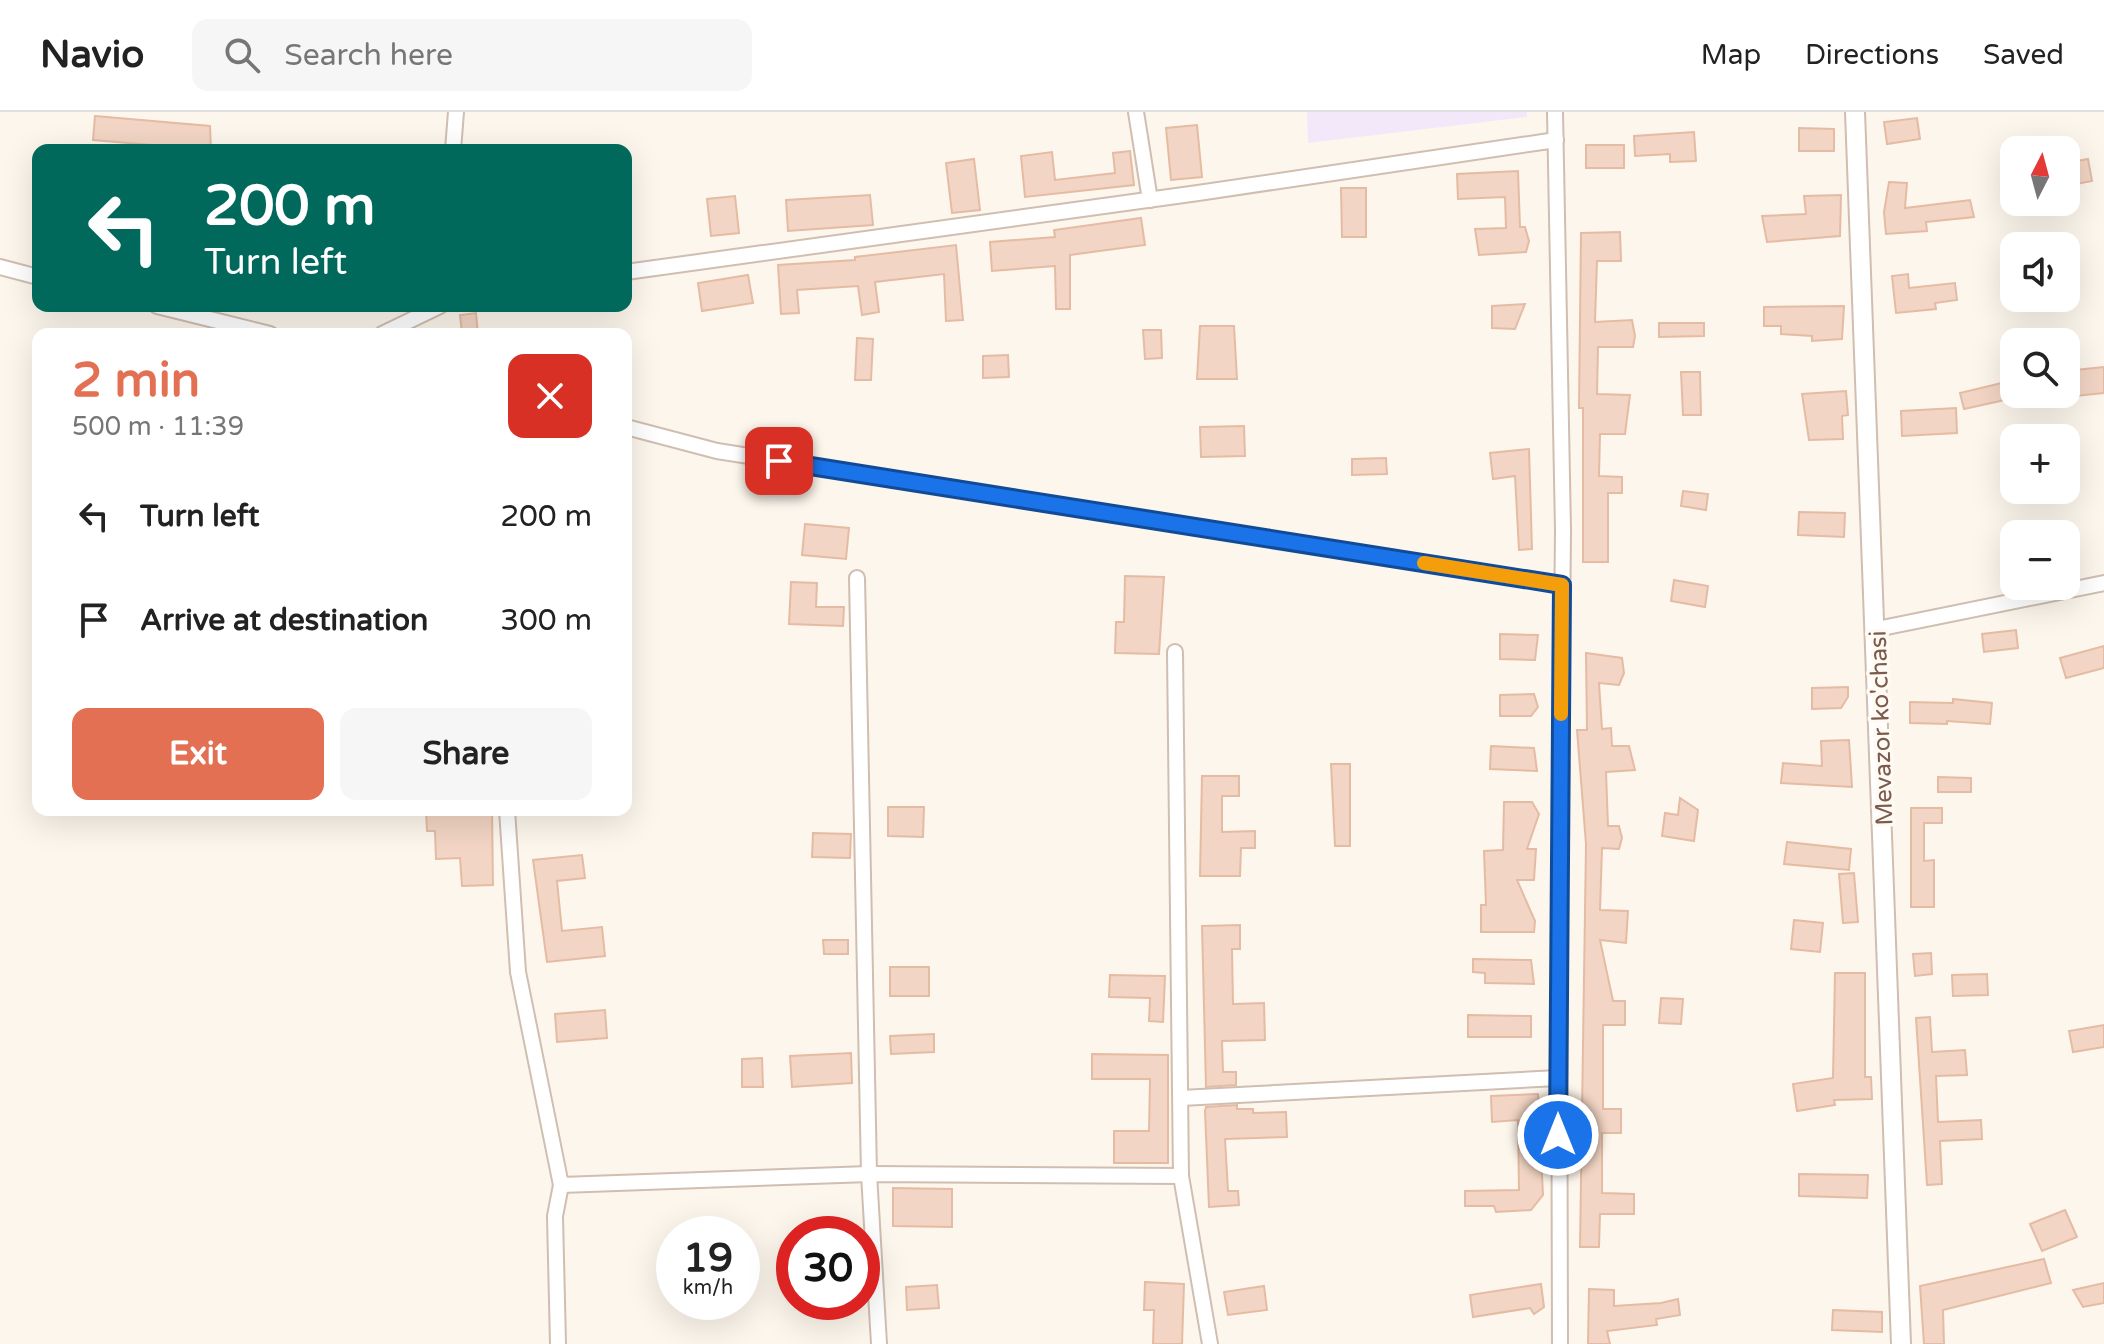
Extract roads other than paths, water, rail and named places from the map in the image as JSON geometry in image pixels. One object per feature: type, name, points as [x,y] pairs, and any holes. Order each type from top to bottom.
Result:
[{"type":"street","points":[[453,144],[456,112]]},
{"type":"street","points":[[1136,112],[1150,200]]},
{"type":"street","points":[[1555,112],[1562,585],[1558,1078],[1560,1344]]},
{"type":"street","name":"Mevazor ko'chasi","points":[[1855,112],[1877,629],[1901,1344]]},
{"type":"street","points":[[632,271],[1556,140]]},
{"type":"street","points":[[0,267],[32,275]]},
{"type":"street","points":[[181,312],[246,328]]},
{"type":"street","points":[[394,328],[428,312]]},
{"type":"street","points":[[632,429],[717,451],[1562,585]]},
{"type":"street","points":[[857,578],[869,1174],[879,1344]]},
{"type":"street","points":[[1877,629],[2104,583]]},
{"type":"street","points":[[1175,652],[1181,1176],[1210,1344]]},
{"type":"street","points":[[507,816],[518,972],[561,1185],[555,1216],[558,1344]]},
{"type":"street","points":[[1181,1098],[1558,1078]]},
{"type":"street","points":[[561,1185],[869,1174],[1181,1176]]}]
